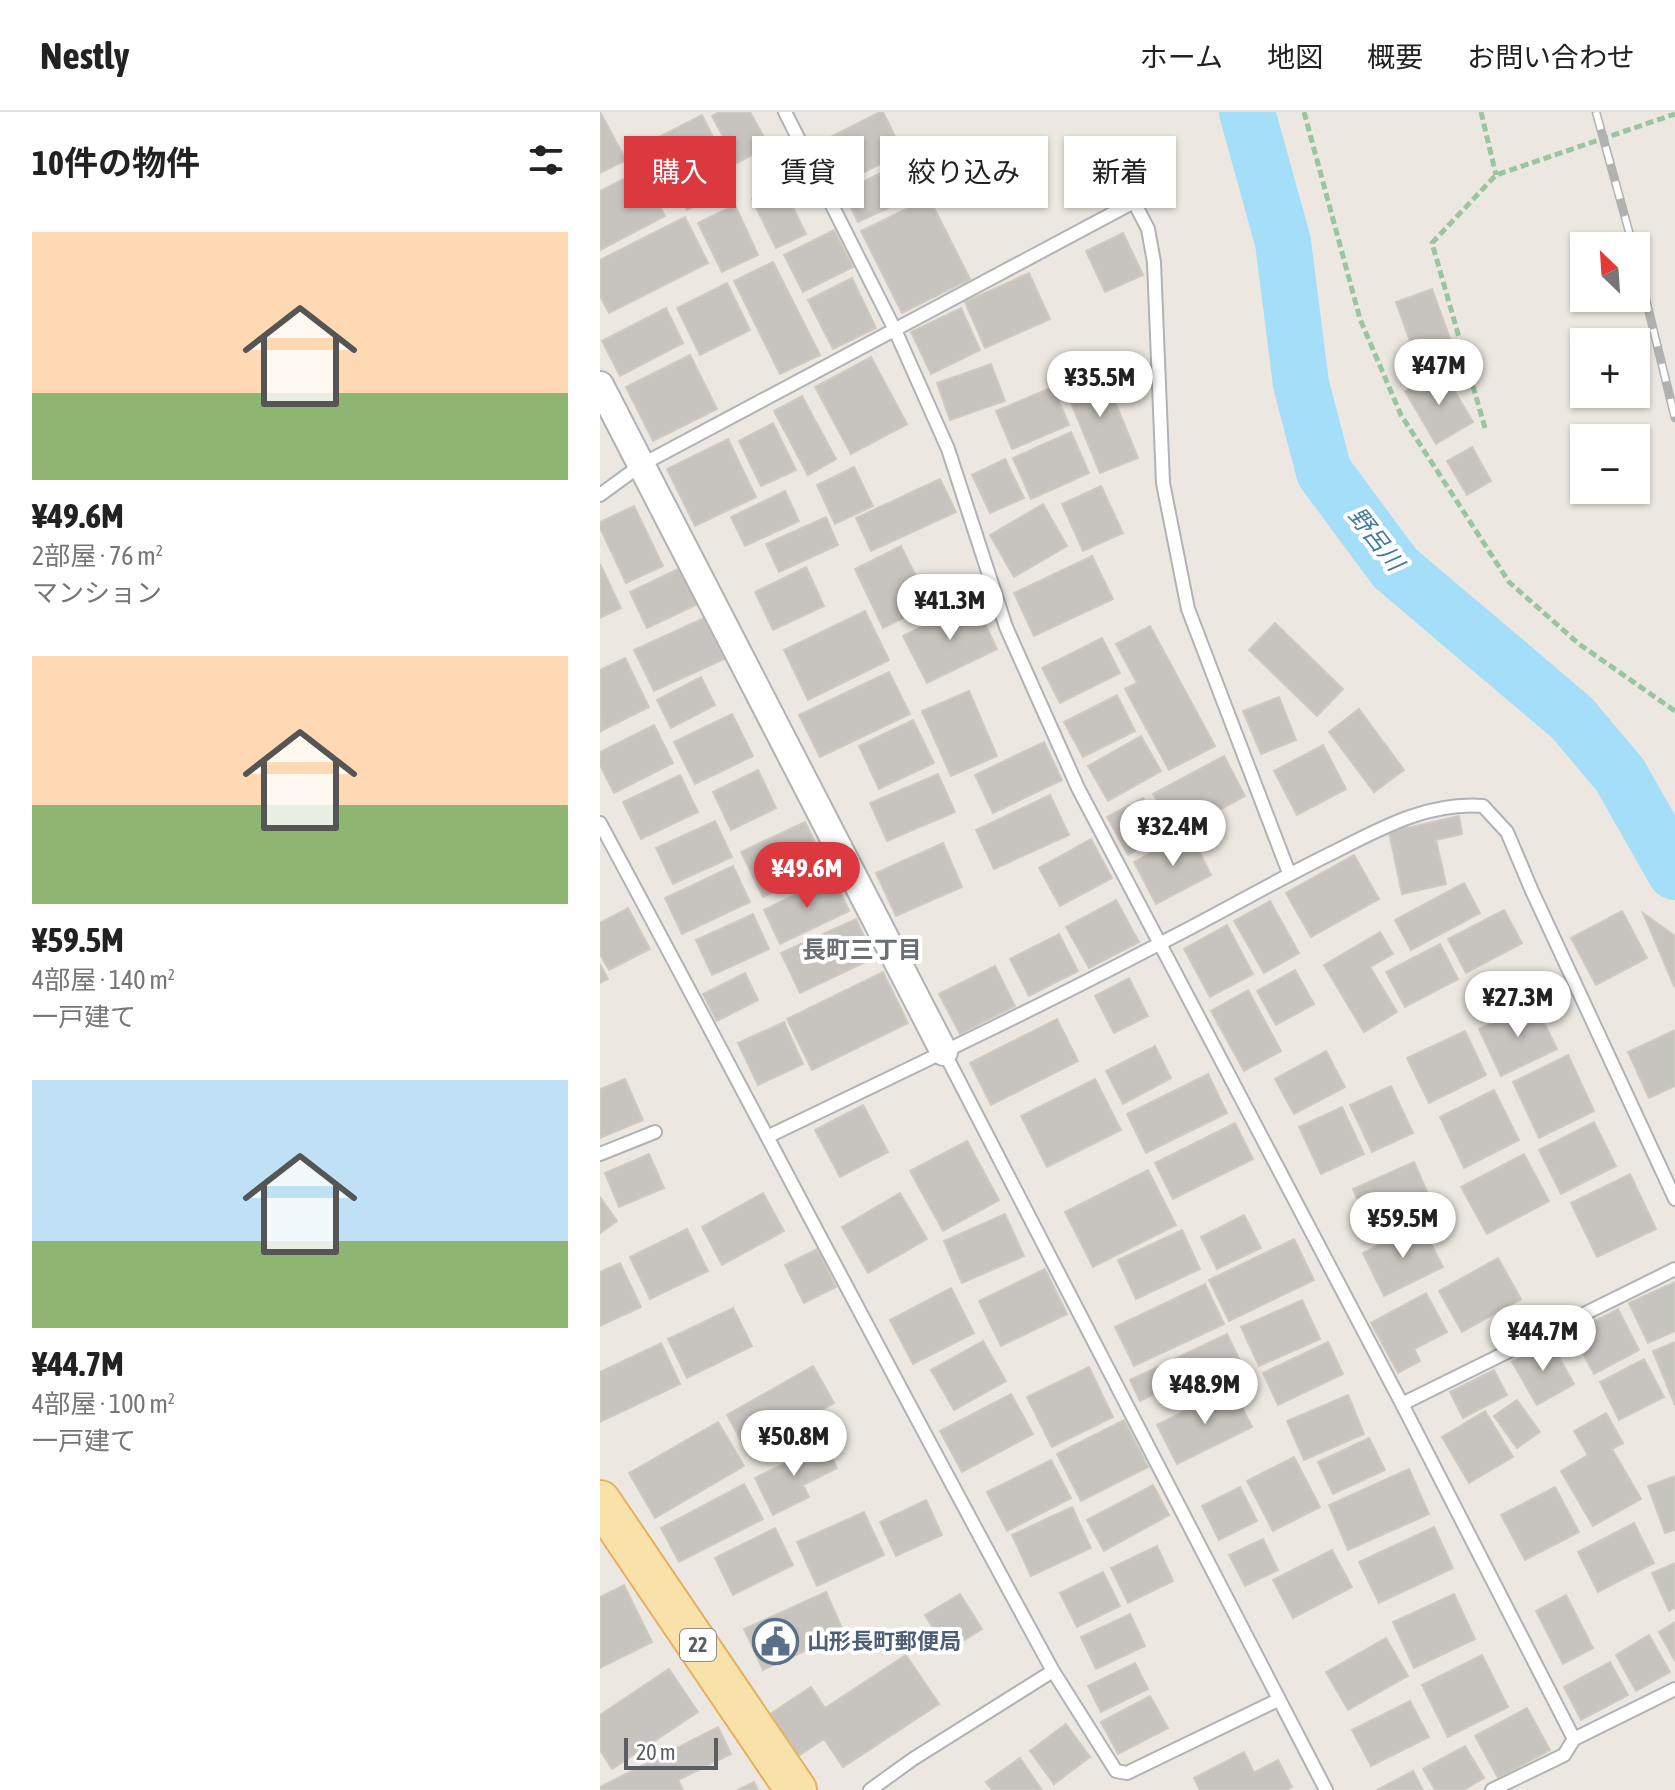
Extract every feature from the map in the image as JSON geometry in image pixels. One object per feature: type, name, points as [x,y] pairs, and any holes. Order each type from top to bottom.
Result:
[{"type":"main road","name":"22","points":[[600,1501],[796,1790]]},
{"type":"street","points":[[600,385],[944,1052]]},
{"type":"lane","points":[[785,112],[895,330],[948,449],[1006,627],[1078,788],[1402,1404],[1574,1739]]},
{"type":"lane","points":[[600,495],[641,465],[1134,202],[1148,229],[1154,262],[1163,483],[1188,609],[1289,873]]},
{"type":"lane","points":[[769,1136],[1161,943],[1289,873],[1396,821],[1458,804],[1483,806],[1507,832],[1675,1199]]},
{"type":"lane","points":[[600,823],[769,1136],[950,1483],[1053,1671],[1116,1771],[1127,1773],[1278,1700]]},
{"type":"lane","points":[[944,1052],[1326,1790]]},
{"type":"lane","points":[[600,1154],[655,1132]]},
{"type":"lane","points":[[1402,1404],[1675,1269]]},
{"type":"lane","points":[[870,1790],[913,1759],[1053,1671]]},
{"type":"lane","points":[[1492,1790],[1564,1755],[1574,1739],[1675,1689]]},
{"type":"path","points":[[1304,112],[1360,319],[1401,415],[1509,582],[1579,644],[1675,711]]},
{"type":"path","points":[[1481,112],[1496,175]]},
{"type":"path","points":[[1485,428],[1432,243],[1496,175],[1675,114]]},
{"type":"building","points":[[600,112],[624,161],[600,173]]},
{"type":"building","points":[[719,112],[750,112],[763,136],[752,136],[752,155],[737,163],[736,136],[723,136],[712,116]]},
{"type":"building","points":[[883,112],[895,136],[880,136],[880,164],[864,172],[864,136],[833,136]]},
{"type":"building","points":[[702,115],[712,136],[661,136]]},
{"type":"building","points":[[880,173],[880,208],[888,208],[858,222],[851,208],[864,208],[864,181]]},
{"type":"building","points":[[624,179],[624,208],[661,208],[665,216],[600,250],[600,191]]},
{"type":"building","points":[[736,207],[758,255],[722,272],[698,223]]},
{"type":"building","points":[[756,208],[793,208],[806,234],[776,248]]},
{"type":"building","points":[[908,208],[934,208],[970,279],[902,313],[861,231]]},
{"type":"building","points":[[685,217],[708,263],[609,313],[600,296],[600,260]]},
{"type":"building","points":[[834,230],[853,267],[803,292],[784,255]]},
{"type":"building","points":[[1123,233],[1143,275],[1105,292],[1086,251]]},
{"type":"building","points":[[773,262],[820,355],[780,374],[734,281]]},
{"type":"building","points":[[1029,273],[1050,319],[985,348],[965,302]]},
{"type":"building","points":[[852,278],[876,328],[833,349],[808,300]]},
{"type":"building","points":[[727,283],[750,330],[700,355],[677,308]]},
{"type":"building","points":[[1432,289],[1452,344],[1416,358],[1396,302]]},
{"type":"building","points":[[666,308],[683,343],[620,376],[602,341]]},
{"type":"building","points":[[961,308],[980,350],[931,374],[911,332]]},
{"type":"building","points":[[690,355],[717,409],[653,441],[626,387]]},
{"type":"building","points":[[871,357],[907,424],[851,454],[815,387]]},
{"type":"building","points":[[991,364],[1005,401],[950,420],[937,383]]},
{"type":"building","points":[[1100,365],[1138,458],[1100,473],[1062,381]]},
{"type":"building","points":[[1442,370],[1473,422],[1436,444],[1405,391]]},
{"type":"building","points":[[1053,387],[1069,425],[1012,449],[996,411]]},
{"type":"building","points":[[802,396],[836,459],[808,475],[774,411]]},
{"type":"building","points":[[773,423],[796,470],[761,486],[739,441]]},
{"type":"building","points":[[1071,432],[1089,473],[1031,499],[1013,458]]},
{"type":"building","points":[[728,439],[756,497],[695,526],[667,469]]},
{"type":"building","points":[[1472,447],[1491,481],[1467,495],[1447,461]]},
{"type":"building","points":[[1005,459],[1024,498],[990,513],[972,475]]},
{"type":"building","points":[[854,467],[873,506],[835,524],[817,485]]},
{"type":"building","points":[[940,479],[956,512],[871,551],[856,518]]},
{"type":"building","points":[[1101,486],[1123,533],[1083,551],[1062,504]]},
{"type":"building","points":[[785,491],[799,521],[745,546],[731,517]]},
{"type":"building","points":[[1043,504],[1067,546],[1014,577],[990,535]]},
{"type":"building","points":[[634,506],[663,566],[626,583],[600,522]]},
{"type":"building","points":[[826,517],[838,545],[779,572],[766,544]]},
{"type":"building","points":[[901,546],[930,605],[883,628],[855,569]]},
{"type":"building","points":[[1092,556],[1113,599],[1034,636],[1014,593]]},
{"type":"building","points":[[600,564],[621,608],[600,618]]},
{"type":"building","points":[[806,567],[824,606],[773,630],[755,592]]},
{"type":"building","points":[[680,568],[698,604],[647,628],[630,592]]},
{"type":"building","points":[[974,601],[997,649],[927,683],[903,636]]},
{"type":"building","points":[[865,611],[889,660],[808,700],[784,650]]},
{"type":"building","points":[[704,618],[724,659],[654,691],[634,650]]},
{"type":"building","points":[[1275,623],[1343,689],[1317,716],[1249,650]]},
{"type":"building","points":[[1150,626],[1215,746],[1169,770],[1125,689],[1137,683],[1116,644]]},
{"type":"building","points":[[1102,638],[1120,673],[1060,703],[1042,668]]},
{"type":"building","points":[[625,658],[649,707],[601,731],[600,670]]},
{"type":"building","points":[[889,672],[910,714],[820,757],[799,715]]},
{"type":"building","points":[[701,677],[715,705],[671,728],[657,700]]},
{"type":"building","points":[[969,691],[997,756],[951,776],[922,711]]},
{"type":"building","points":[[1117,695],[1135,731],[1083,757],[1064,722]]},
{"type":"building","points":[[1279,697],[1296,740],[1261,754],[1243,711]]},
{"type":"building","points":[[1359,709],[1404,770],[1374,792],[1329,732]]},
{"type":"building","points":[[732,714],[753,756],[695,784],[674,742]]},
{"type":"building","points":[[913,720],[934,763],[879,789],[859,746]]},
{"type":"building","points":[[654,725],[673,763],[614,793],[600,765],[600,752]]},
{"type":"building","points":[[1141,736],[1161,771],[1108,801],[1088,766]]},
{"type":"building","points":[[1044,742],[1062,780],[993,813],[975,775]]},
{"type":"building","points":[[1323,745],[1346,789],[1297,815],[1274,771]]},
{"type":"building","points":[[1224,756],[1245,796],[1175,834],[1153,794]]},
{"type":"building","points":[[758,770],[776,808],[731,830],[713,792]]},
{"type":"building","points":[[938,774],[955,812],[887,841],[870,803]]},
{"type":"building","points":[[680,775],[698,812],[641,839],[623,802]]},
{"type":"building","points":[[1050,795],[1069,835],[994,869],[976,830]]},
{"type":"building","points":[[1143,798],[1163,835],[1128,855],[1107,817]]},
{"type":"building","points":[[1459,816],[1462,834],[1436,840],[1446,884],[1402,894],[1389,832]]},
{"type":"building","points":[[715,821],[732,857],[673,884],[656,848]]},
{"type":"building","points":[[805,822],[827,867],[763,897],[741,852]]},
{"type":"building","points":[[1190,833],[1211,875],[1156,904],[1134,862]]},
{"type":"building","points":[[1091,839],[1112,878],[1060,906],[1039,868]]},
{"type":"building","points":[[943,843],[962,887],[896,916],[876,873]]},
{"type":"building","points":[[1354,855],[1379,899],[1311,937],[1286,893]]},
{"type":"building","points":[[733,866],[750,902],[682,934],[665,898]]},
{"type":"building","points":[[833,876],[849,911],[780,944],[764,910]]},
{"type":"building","points":[[1464,883],[1480,913],[1411,950],[1395,920]]},
{"type":"building","points":[[1116,900],[1139,942],[1089,968],[1066,927]]},
{"type":"building","points":[[1270,901],[1299,953],[1264,973],[1234,921]]},
{"type":"building","points":[[628,908],[650,949],[609,970],[600,954],[600,923]]},
{"type":"building","points":[[1504,910],[1522,943],[1466,973],[1448,939]]},
{"type":"building","points":[[1622,911],[1647,958],[1596,985],[1571,938]]},
{"type":"building","points":[[1643,913],[1675,936],[1674,986]]},
{"type":"building","points":[[753,914],[769,949],[712,975],[696,940]]},
{"type":"building","points":[[856,919],[874,958],[800,993],[781,953]]},
{"type":"building","points":[[1227,925],[1253,974],[1210,997],[1184,949]]},
{"type":"building","points":[[1380,932],[1393,954],[1370,967],[1397,1012],[1364,1032],[1324,965]]},
{"type":"building","points":[[1059,934],[1078,971],[1029,996],[1010,959]]},
{"type":"building","points":[[1440,944],[1458,979],[1405,1007],[1386,972]]},
{"type":"building","points":[[600,964],[608,979],[600,983]]},
{"type":"building","points":[[995,966],[1015,1006],[960,1034],[939,994]]},
{"type":"building","points":[[1295,970],[1314,1004],[1276,1025],[1257,991]]},
{"type":"building","points":[[883,972],[908,1023],[812,1070],[787,1019]]},
{"type":"building","points":[[745,973],[758,1000],[717,1021],[703,994]]},
{"type":"building","points":[[1129,978],[1148,1016],[1114,1033],[1095,996]]},
{"type":"building","points":[[1248,990],[1281,1051],[1244,1071],[1211,1011]]},
{"type":"building","points":[[1534,1002],[1557,1049],[1501,1076],[1479,1029]]},
{"type":"building","points":[[1057,1019],[1078,1061],[991,1105],[970,1063]]},
{"type":"building","points":[[784,1022],[803,1064],[758,1085],[738,1043]]},
{"type":"building","points":[[1675,1030],[1675,1086],[1649,1098],[1628,1052]]},
{"type":"building","points":[[1465,1031],[1486,1075],[1429,1103],[1407,1058]]},
{"type":"building","points":[[1155,1046],[1171,1078],[1123,1104],[1106,1071]]},
{"type":"building","points":[[1326,1051],[1345,1087],[1294,1114],[1275,1079]]},
{"type":"building","points":[[1568,1055],[1594,1111],[1539,1138],[1513,1082]]},
{"type":"building","points":[[1208,1074],[1227,1113],[1146,1153],[1127,1114]]},
{"type":"building","points":[[625,1079],[643,1120],[600,1138],[600,1089]]},
{"type":"building","points":[[1095,1079],[1121,1130],[1047,1167],[1021,1116]]},
{"type":"building","points":[[1391,1086],[1413,1133],[1372,1152],[1350,1105]]},
{"type":"building","points":[[1494,1090],[1519,1140],[1464,1168],[1440,1117]]},
{"type":"building","points":[[863,1105],[888,1152],[840,1177],[815,1130]]},
{"type":"building","points":[[1342,1107],[1364,1154],[1321,1174],[1299,1127]]},
{"type":"building","points":[[1594,1122],[1616,1166],[1561,1194],[1539,1150]]},
{"type":"building","points":[[1235,1123],[1253,1159],[1173,1199],[1155,1163]]},
{"type":"building","points":[[967,1141],[999,1200],[943,1231],[910,1171]]},
{"type":"building","points":[[649,1154],[664,1188],[619,1207],[605,1173]]},
{"type":"building","points":[[1524,1154],[1549,1201],[1487,1234],[1461,1187]]},
{"type":"building","points":[[1414,1162],[1432,1203],[1371,1230],[1353,1189]]},
{"type":"building","points":[[1148,1170],[1176,1225],[1093,1267],[1065,1212]]},
{"type":"building","points":[[1630,1174],[1656,1229],[1597,1257],[1571,1203]]},
{"type":"building","points":[[763,1193],[784,1231],[722,1265],[702,1227]]},
{"type":"building","points":[[900,1193],[927,1239],[868,1273],[842,1227]]},
{"type":"building","points":[[600,1197],[617,1221],[600,1233]]},
{"type":"building","points":[[1005,1214],[1024,1256],[962,1283],[944,1241]]},
{"type":"building","points":[[1244,1215],[1261,1248],[1217,1269],[1201,1237]]},
{"type":"building","points":[[1421,1224],[1443,1267],[1384,1296],[1363,1253]]},
{"type":"building","points":[[687,1229],[708,1271],[650,1299],[630,1257]]},
{"type":"building","points":[[1182,1230],[1200,1269],[1136,1299],[1118,1260]]},
{"type":"building","points":[[1294,1239],[1314,1280],[1229,1321],[1209,1280]]},
{"type":"building","points":[[817,1249],[836,1287],[804,1303],[785,1265]]},
{"type":"building","points":[[1498,1258],[1521,1299],[1462,1332],[1439,1291]]},
{"type":"building","points":[[620,1263],[641,1307],[600,1326],[600,1272]]},
{"type":"building","points":[[1045,1269],[1067,1314],[1001,1346],[979,1301]]},
{"type":"building","points":[[1675,1282],[1675,1331],[1648,1343],[1629,1303]]},
{"type":"building","points":[[1205,1284],[1224,1324],[1134,1366],[1115,1327]]},
{"type":"building","points":[[951,1288],[974,1333],[913,1364],[890,1320]]},
{"type":"building","points":[[1426,1293],[1447,1332],[1414,1349],[1420,1361],[1398,1373],[1371,1323]]},
{"type":"building","points":[[1302,1300],[1320,1339],[1259,1366],[1241,1327]]},
{"type":"building","points":[[733,1308],[752,1346],[687,1378],[668,1339]]},
{"type":"building","points":[[1618,1309],[1639,1350],[1594,1374],[1572,1333]]},
{"type":"building","points":[[1227,1334],[1244,1369],[1176,1402],[1169,1387],[1140,1401],[1130,1380]]},
{"type":"building","points":[[983,1341],[1006,1381],[954,1410],[931,1370]]},
{"type":"building","points":[[1550,1341],[1574,1384],[1537,1405],[1512,1362]]},
{"type":"building","points":[[1328,1342],[1343,1374],[1278,1405],[1263,1373]]},
{"type":"building","points":[[1675,1342],[1675,1405],[1653,1351]]},
{"type":"building","points":[[661,1343],[680,1384],[600,1422],[600,1372]]},
{"type":"building","points":[[1644,1359],[1664,1397],[1619,1420],[1600,1382]]},
{"type":"building","points":[[813,1366],[834,1403],[748,1453],[727,1415]]},
{"type":"building","points":[[1089,1367],[1113,1417],[1052,1447],[1027,1397]]},
{"type":"building","points":[[1494,1370],[1507,1395],[1463,1418],[1450,1392]]},
{"type":"building","points":[[1232,1387],[1252,1427],[1177,1464],[1157,1425]]},
{"type":"building","points":[[1011,1394],[1033,1434],[962,1472],[940,1431]]},
{"type":"building","points":[[1348,1395],[1364,1434],[1304,1460],[1287,1421]]},
{"type":"building","points":[[1517,1400],[1540,1432],[1517,1448],[1494,1416]]},
{"type":"building","points":[[1485,1411],[1513,1457],[1469,1483],[1442,1437]]},
{"type":"building","points":[[1606,1413],[1623,1443],[1612,1449],[1641,1499],[1593,1526],[1561,1471],[1588,1455],[1574,1431]]},
{"type":"building","points":[[1124,1420],[1148,1467],[1081,1501],[1057,1454]]},
{"type":"building","points":[[718,1422],[744,1466],[655,1518],[629,1473]]},
{"type":"building","points":[[1369,1438],[1385,1470],[1333,1494],[1318,1462]]},
{"type":"building","points":[[825,1443],[837,1468],[803,1485],[809,1497],[773,1515],[755,1478]]},
{"type":"building","points":[[1294,1457],[1320,1507],[1273,1531],[1247,1481]]},
{"type":"building","points":[[1051,1460],[1071,1498],[1007,1531],[987,1492]]},
{"type":"building","points":[[1409,1469],[1429,1514],[1348,1550],[1329,1505]]},
{"type":"building","points":[[1675,1476],[1675,1530],[1665,1533],[1648,1486]]},
{"type":"building","points":[[744,1484],[763,1519],[679,1562],[661,1528]]},
{"type":"building","points":[[1153,1485],[1169,1515],[1104,1551],[1087,1520]]},
{"type":"building","points":[[1240,1487],[1257,1521],[1219,1540],[1202,1506]]},
{"type":"building","points":[[1555,1487],[1579,1532],[1525,1560],[1501,1515]]},
{"type":"building","points":[[926,1500],[942,1535],[896,1556],[880,1522]]},
{"type":"building","points":[[1072,1507],[1091,1548],[1031,1576],[1012,1535]]},
{"type":"building","points":[[864,1512],[884,1555],[817,1586],[797,1542]]},
{"type":"building","points":[[1634,1523],[1654,1563],[1598,1592],[1578,1552]]},
{"type":"building","points":[[1434,1527],[1453,1568],[1379,1603],[1359,1562]]},
{"type":"building","points":[[775,1528],[793,1565],[733,1595],[715,1558]]},
{"type":"building","points":[[1263,1539],[1278,1570],[1245,1586],[1229,1555]]},
{"type":"building","points":[[1157,1546],[1173,1581],[1128,1603],[1111,1568]]},
{"type":"building","points":[[1332,1550],[1352,1587],[1293,1618],[1273,1580]]},
{"type":"building","points":[[1675,1563],[1675,1608],[1669,1611],[1652,1573]]},
{"type":"building","points":[[1103,1572],[1120,1606],[1077,1627],[1060,1593]]},
{"type":"building","points":[[624,1585],[652,1642],[600,1668],[600,1597]]},
{"type":"building","points":[[826,1592],[844,1633],[763,1670],[744,1629]]},
{"type":"building","points":[[960,1594],[982,1629],[947,1651],[925,1615]]},
{"type":"building","points":[[1454,1594],[1475,1639],[1414,1668],[1393,1622]]},
{"type":"building","points":[[1566,1595],[1593,1648],[1563,1664],[1536,1611]]},
{"type":"building","points":[[1130,1614],[1145,1646],[1096,1669],[1081,1637]]},
{"type":"building","points":[[1675,1622],[1675,1661],[1659,1632]]},
{"type":"building","points":[[1649,1635],[1670,1672],[1636,1691],[1616,1655]]},
{"type":"building","points":[[1386,1638],[1408,1676],[1348,1710],[1326,1672]]},
{"type":"building","points":[[906,1655],[939,1704],[843,1767],[824,1739],[798,1756],[770,1714],[811,1687],[825,1708]]},
{"type":"building","points":[[1482,1655],[1508,1707],[1448,1737],[1422,1685]]},
{"type":"building","points":[[1610,1662],[1628,1695],[1581,1720],[1564,1687]]},
{"type":"building","points":[[1135,1663],[1148,1689],[1101,1712],[1088,1686]]},
{"type":"building","points":[[669,1669],[698,1712],[612,1769],[600,1750],[600,1715]]},
{"type":"building","points":[[1150,1696],[1168,1728],[1118,1754],[1101,1722]]},
{"type":"building","points":[[1410,1701],[1429,1737],[1371,1766],[1352,1730]]},
{"type":"building","points":[[1527,1708],[1550,1750],[1498,1778],[1475,1736]]},
{"type":"building","points":[[1066,1724],[1090,1757],[1054,1784],[1030,1751]]},
{"type":"building","points":[[718,1727],[731,1754],[678,1780],[683,1790],[600,1790],[600,1787]]},
{"type":"building","points":[[1465,1746],[1484,1778],[1464,1790],[1435,1790],[1423,1769]]},
{"type":"building","points":[[1244,1752],[1254,1773],[1278,1760],[1292,1787],[1286,1790],[1200,1790],[1194,1778]]},
{"type":"building","points":[[1020,1758],[1042,1790],[992,1790],[986,1782]]},
{"type":"building","points":[[1413,1771],[1423,1790],[1377,1790]]},
{"type":"building","points":[[754,1782],[758,1790],[738,1790]]},
{"type":"waterway","name":"野呂川","points":[[1247,112],[1283,242],[1301,384],[1324,472],[1395,568],[1572,718],[1620,775],[1675,872]]},
{"type":"railway","points":[[1596,112],[1629,232]]},
{"type":"railway","points":[[1649,312],[1675,418]]},
{"type":"place","name":"山形長町郵便局","points":[[776,1641]]},
{"type":"district","name":"長町三丁目","points":[[862,950]]}]
